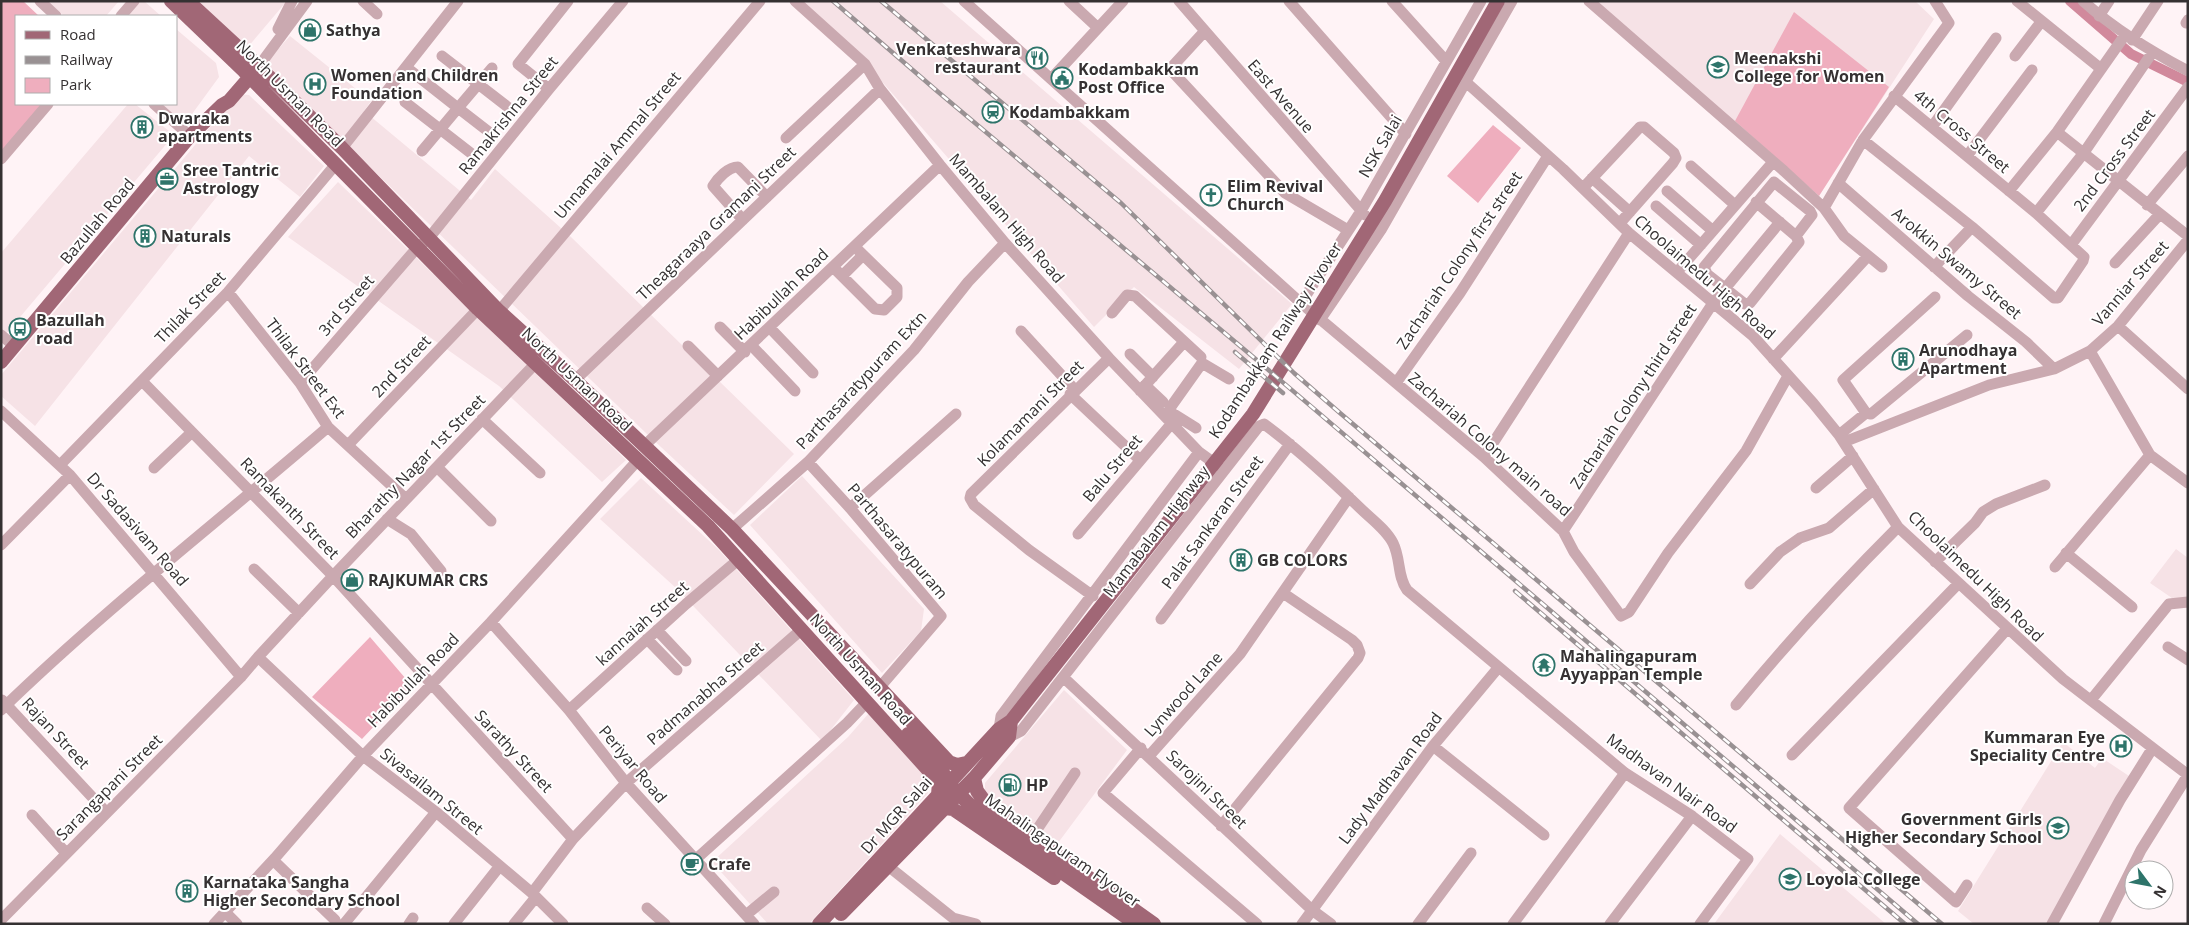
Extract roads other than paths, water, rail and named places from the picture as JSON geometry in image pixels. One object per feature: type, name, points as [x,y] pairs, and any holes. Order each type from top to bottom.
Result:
[{"type":"main road","name":"North Usman Road","points":[[171,1],[342,148],[499,310],[732,529],[746,557],[801,630],[939,782],[938,795]]},
{"type":"main road","name":"North Usman Road","points":[[188,1],[336,164],[416,248],[478,309],[708,526],[746,557],[880,687],[949,762],[957,765],[966,763]]},
{"type":"main road","name":"Kodambakkam Railway Flyover","points":[[1008,726],[1253,414],[1385,200],[1498,1]]},
{"type":"main road","name":"Bazullah Road","points":[[1,362],[190,136],[222,105],[223,97],[251,69]]},
{"type":"main road","name":"Mahalingapuram Flyover","points":[[746,557],[901,728],[940,767],[950,784],[968,804],[980,815],[1136,924]]},
{"type":"main road","name":"Dr MGR Salai","points":[[819,924],[966,763],[1008,726]]},
{"type":"main road","name":"Dr MGR Salai","points":[[832,924],[974,778],[1008,726]]},
{"type":"main road","points":[[918,759],[933,746]]},
{"type":"main road","points":[[974,778],[977,791],[988,806],[1154,924]]},
{"type":"main road","points":[[945,808],[953,809],[1121,924]]},
{"type":"street","points":[[40,1],[55,15]]},
{"type":"street","points":[[122,15],[134,1]]},
{"type":"street","name":"Bazullah Road","points":[[251,69],[279,33],[295,6],[307,1]]},
{"type":"street","points":[[279,33],[312,1]]},
{"type":"street","points":[[363,1],[377,14]]},
{"type":"street","points":[[342,148],[458,1]]},
{"type":"street","points":[[549,89],[518,64],[568,1]]},
{"type":"street","name":"Ramakrishna Street","points":[[416,248],[429,238],[549,89],[624,1]]},
{"type":"street","name":"Unnamalai Ammal Street","points":[[499,310],[760,1]]},
{"type":"street","name":"Mambalam High Road","points":[[795,1],[865,64],[880,89],[1005,243],[1109,358],[1146,384],[1172,423],[1188,428],[1199,452]]},
{"type":"street","name":"Zachariah Colony main road","points":[[964,1],[1301,304],[1484,457],[1564,531],[1574,552],[1621,616],[1629,612],[1668,553],[1746,450],[1788,376]]},
{"type":"street","points":[[1069,1],[1098,27]]},
{"type":"street","points":[[1051,79],[1123,1]]},
{"type":"street","name":"East Avenue","points":[[1179,1],[1361,211],[1381,230]]},
{"type":"street","points":[[1289,1],[1406,134]]},
{"type":"street","points":[[1392,1],[1446,61]]},
{"type":"street","name":"NSK Salai","points":[[1301,304],[1361,211],[1480,1]]},
{"type":"street","points":[[1320,320],[1381,230],[1512,1]]},
{"type":"street","points":[[1589,1],[1740,131],[1824,208],[1844,236],[1882,267]]},
{"type":"street","points":[[1824,208],[1863,140],[1949,23],[1935,1]]},
{"type":"street","points":[[2017,1],[2100,68]]},
{"type":"street","points":[[2083,1],[2099,16],[2128,37],[2152,53],[2188,71]]},
{"type":"street","points":[[2099,16],[2109,1]]},
{"type":"street","points":[[2008,191],[2057,132],[2110,55],[2158,1]]},
{"type":"street","points":[[2015,56],[2041,22]]},
{"type":"street","points":[[1204,32],[1170,69],[1285,193],[1348,230]]},
{"type":"street","points":[[1932,127],[1996,38]]},
{"type":"street","points":[[2036,213],[2083,154],[2152,53]]},
{"type":"street","points":[[442,56],[509,108]]},
{"type":"street","points":[[786,138],[865,64]]},
{"type":"street","points":[[406,67],[489,132]]},
{"type":"street","points":[[422,151],[492,68]]},
{"type":"street","points":[[1966,156],[2032,70]]},
{"type":"street","name":"Choolaimedu High Road","points":[[1466,83],[1630,232],[1753,336],[1841,439],[1898,527],[2063,679],[2188,775]]},
{"type":"street","name":"Theagaraaya Gramani Street","points":[[575,380],[880,89]]},
{"type":"street","name":"2nd Cross Street","points":[[2071,245],[2185,91]]},
{"type":"street","name":"4th Cross Street","points":[[1894,96],[2036,213],[2071,245]]},
{"type":"street","points":[[405,102],[472,154]]},
{"type":"street","points":[[1,159],[47,105]]},
{"type":"street","points":[[155,105],[190,136]]},
{"type":"street","points":[[1583,188],[1640,127],[1644,127],[1674,153],[1676,158],[1673,163],[1620,223]]},
{"type":"street","points":[[2057,132],[2188,238]]},
{"type":"street","points":[[1863,140],[1972,227],[2056,299],[2084,259],[2071,245]]},
{"type":"street","name":"Zachariah Colony first street","points":[[1396,382],[1460,293],[1548,156]]},
{"type":"street","points":[[2147,205],[2188,156]]},
{"type":"street","points":[[1678,271],[1773,162]]},
{"type":"street","name":"Thilak Street","points":[[60,465],[228,292],[336,164]]},
{"type":"street","name":"Habibullah Road","points":[[644,446],[833,267],[859,251],[940,165]]},
{"type":"street","points":[[742,220],[713,186],[722,176],[733,167],[738,166],[767,197]]},
{"type":"street","points":[[1691,166],[1735,205]]},
{"type":"street","points":[[1592,178],[1630,212]]},
{"type":"street","points":[[1756,202],[1796,236],[1799,242],[1750,302],[1745,304],[1707,274],[1704,267],[1756,202],[1774,182],[1810,211],[1812,215],[1796,236]]},
{"type":"street","name":"Arokkin Swamy Street","points":[[1838,183],[1934,267],[2026,342],[2054,368]]},
{"type":"street","points":[[1796,199],[1804,190]]},
{"type":"street","points":[[1667,191],[1713,231]]},
{"type":"street","points":[[1656,206],[1701,245]]},
{"type":"street","points":[[2115,263],[2160,214]]},
{"type":"street","name":"Zachariah Colony third street","points":[[1564,531],[1713,304],[1780,222]]},
{"type":"street","points":[[1934,267],[1972,227]]},
{"type":"street","points":[[1484,457],[1630,232]]},
{"type":"street","name":"Vanniar Street","points":[[1841,439],[1989,385],[2054,368],[2090,351],[2118,326],[2188,238]]},
{"type":"street","name":"Parthasaratypuram Extn","points":[[732,529],[808,462],[914,350],[968,282],[1005,243]]},
{"type":"street","name":"3rd Street","points":[[300,383],[416,248]]},
{"type":"street","points":[[833,267],[842,276],[875,309],[884,310],[897,297],[897,288],[859,251],[842,276]]},
{"type":"street","points":[[1773,359],[1868,256]]},
{"type":"street","name":"Thilak Street Ext","points":[[228,292],[300,383],[328,426],[406,499]]},
{"type":"street","points":[[1112,313],[1128,296],[1135,296],[1201,358]]},
{"type":"street","points":[[1935,297],[1843,380],[1845,386],[1866,413],[1871,414],[1967,335]]},
{"type":"street","name":"2nd Street","points":[[348,445],[478,309]]},
{"type":"street","points":[[2118,326],[2188,389]]},
{"type":"street","points":[[720,327],[748,348],[795,391]]},
{"type":"street","points":[[770,328],[813,373]]},
{"type":"street","points":[[1021,331],[1073,392],[1140,460]]},
{"type":"street","points":[[1,335],[14,346]]},
{"type":"street","points":[[1146,384],[1184,342]]},
{"type":"street","points":[[688,346],[718,376]]},
{"type":"street","points":[[2090,351],[2150,455],[2188,483]]},
{"type":"street","points":[[1130,354],[1146,384],[1163,402]]},
{"type":"street","name":"Kolamamani Street","points":[[1093,596],[1029,550],[974,505],[970,498],[974,491],[1109,358]]},
{"type":"street","points":[[1188,428],[1172,413],[1170,408],[1201,364],[1205,363],[1229,380]]},
{"type":"street","name":"Bharathy Nagar 1st Street","points":[[258,657],[535,364]]},
{"type":"street","name":"Ramakanth Street","points":[[142,381],[333,576],[431,684]]},
{"type":"street","name":"Dr Sadasivam Road","points":[[1,411],[70,475],[241,677]]},
{"type":"street","points":[[1841,439],[1866,413]]},
{"type":"street","points":[[850,508],[956,414]]},
{"type":"street","points":[[482,419],[540,473]]},
{"type":"street","name":"Balu Street","points":[[1078,534],[1172,423]]},
{"type":"street","name":"Madhavan Nair Road","points":[[1225,470],[1262,424],[1290,444],[1349,497],[1392,542],[1397,552],[1401,582],[1407,590],[1625,773],[1692,816],[1748,859],[1700,924]]},
{"type":"street","points":[[3,704],[154,572],[252,492],[328,426]]},
{"type":"street","points":[[154,468],[192,432]]},
{"type":"street","name":"Palat Sankaran Street","points":[[1161,619],[1290,444]]},
{"type":"street","name":"Mamabalam Highway","points":[[1199,452],[1225,470],[1021,730],[1008,726],[1001,716],[1093,596],[1199,452]]},
{"type":"street","points":[[2055,567],[2150,455]]},
{"type":"street","points":[[1816,488],[1853,456]]},
{"type":"street","name":"Habibullah Road","points":[[214,924],[273,860],[363,756],[492,622],[638,460]]},
{"type":"street","name":"Parthasaratypuram","points":[[808,462],[850,508],[941,616],[880,687]]},
{"type":"street","points":[[437,467],[490,521]]},
{"type":"street","points":[[1,545],[70,475]]},
{"type":"street","points":[[1935,562],[1975,524],[1983,512],[1996,504],[2045,485]]},
{"type":"street","points":[[1750,584],[1780,552],[1800,538],[1829,528],[1874,489]]},
{"type":"street","points":[[1169,493],[1194,510]]},
{"type":"street","name":"Lynwood Lane","points":[[1257,924],[1103,793],[1240,654],[1349,497]]},
{"type":"street","points":[[387,519],[411,534],[440,571]]},
{"type":"street","points":[[1736,705],[1774,658],[1812,616],[1898,527]]},
{"type":"street","points":[[1138,534],[1162,550]]},
{"type":"street","points":[[2066,554],[2132,607]]},
{"type":"street","name":"kannaiah Street","points":[[569,710],[647,639],[746,557]]},
{"type":"street","points":[[254,569],[299,612]]},
{"type":"street","points":[[1792,755],[1958,584]]},
{"type":"street","points":[[1221,826],[1358,658],[1360,653],[1358,645],[1352,640],[1283,593]]},
{"type":"street","points":[[2090,700],[2169,604],[2188,602]]},
{"type":"street","name":"Periyar Road","points":[[492,622],[569,710],[626,783],[754,924]]},
{"type":"street","points":[[660,628],[688,659]]},
{"type":"street","points":[[1967,885],[1956,902],[1849,808],[2007,629]]},
{"type":"street","name":"Padmanabha Street","points":[[514,924],[573,839],[626,783],[801,630]]},
{"type":"street","points":[[647,639],[677,670]]},
{"type":"street","points":[[2168,647],[2188,660]]},
{"type":"street","points":[[241,677],[258,657]]},
{"type":"street","name":"Sivasailam Street","points":[[258,657],[363,756],[436,812],[534,895],[559,923]]},
{"type":"street","name":"Lady Madhavan Road","points":[[1302,924],[1433,746],[1498,668]]},
{"type":"street","name":"Sarojini Street","points":[[1063,676],[1221,826],[1312,910],[1331,924]]},
{"type":"street","name":"Sarangapani Street","points":[[1,920],[241,677]]},
{"type":"street","name":"Sarathy Street","points":[[431,684],[573,839]]},
{"type":"street","points":[[695,860],[847,723],[867,702]]},
{"type":"street","name":"Rajan Street","points":[[3,704],[106,812]]},
{"type":"street","points":[[1433,746],[1544,835]]},
{"type":"street","points":[[2052,924],[2120,800],[2152,749]]},
{"type":"street","points":[[1032,836],[1075,773]]},
{"type":"street","points":[[1513,924],[1625,773]]},
{"type":"street","points":[[2104,924],[2141,850],[2188,775]]},
{"type":"street","points":[[273,860],[339,922],[436,812]]},
{"type":"street","points":[[32,814],[66,853]]},
{"type":"street","points":[[1610,924],[1692,816]]},
{"type":"street","points":[[1418,924],[1471,853]]},
{"type":"street","points":[[888,866],[950,921],[976,924]]},
{"type":"street","points":[[454,924],[499,867]]},
{"type":"street","points":[[746,915],[774,892]]},
{"type":"street","points":[[646,908],[665,924]]},
{"type":"street","points":[[225,912],[237,924]]},
{"type":"waterway","points":[[2070,1],[2131,54],[2188,82]]},
{"type":"railway","points":[[833,1],[1918,924]]},
{"type":"railway","points":[[881,1],[1121,203],[1294,373],[1942,924]]},
{"type":"railway","points":[[1235,352],[1283,393]]},
{"type":"railway","points":[[1515,591],[1905,924]]},
{"type":"place","name":"Sathya","points":[[310,30]]},
{"type":"place","name":"Venkateshwara restaurant","points":[[1037,58]]},
{"type":"place","name":"Meenakshi College for Women","points":[[1718,67]]},
{"type":"place","name":"Kodambakkam Post Office","points":[[1062,78]]},
{"type":"place","name":"Women and Children Foundation","points":[[315,84]]},
{"type":"place","name":"Kodambakkam","points":[[993,112]]},
{"type":"place","name":"Dwaraka apartments","points":[[142,127]]},
{"type":"place","name":"Sree Tantric Astrology","points":[[167,179]]},
{"type":"place","name":"Elim Revival Church","points":[[1211,195]]},
{"type":"place","name":"Naturals","points":[[145,236]]},
{"type":"place","name":"Bazullah road","points":[[20,329]]},
{"type":"place","name":"Arunodhaya Apartment","points":[[1903,359]]},
{"type":"place","name":"GB COLORS","points":[[1241,560]]},
{"type":"place","name":"RAJKUMAR CRS","points":[[352,580]]},
{"type":"place","name":"Mahalingapuram Ayyappan Temple","points":[[1544,665]]},
{"type":"place","name":"Kummaran Eye Speciality Centre","points":[[2121,746]]},
{"type":"place","name":"HP","points":[[1010,785]]},
{"type":"place","name":"Government Girls Higher Secondary School","points":[[2058,828]]},
{"type":"place","name":"Crafe","points":[[692,864]]},
{"type":"place","name":"Loyola College","points":[[1790,879]]},
{"type":"place","name":"Karnataka Sangha Higher Secondary School","points":[[187,891]]}]
